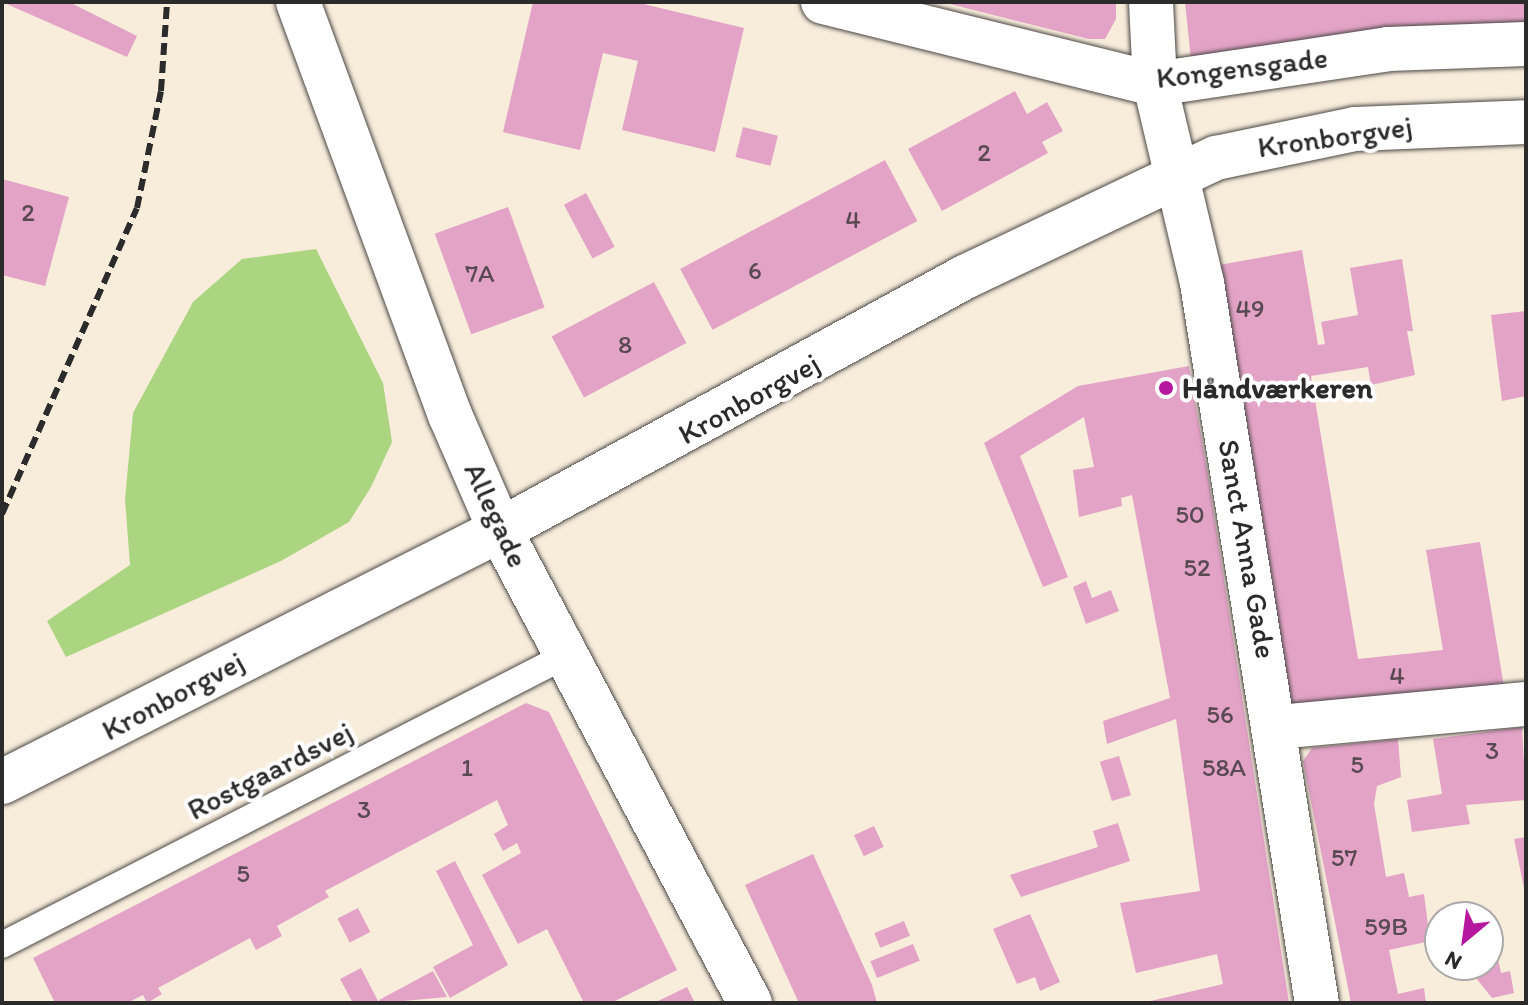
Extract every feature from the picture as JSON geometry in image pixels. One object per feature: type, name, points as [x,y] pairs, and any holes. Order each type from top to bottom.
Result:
[{"type":"street","name":"Allegade","points":[[298,2],[439,387],[500,530],[750,1003]]},
{"type":"street","name":"Kongensgade","points":[[823,2],[1155,84],[1388,49],[1526,44]]},
{"type":"street","name":"Sanct Anna Gade","points":[[1151,2],[1155,84],[1174,176],[1202,283],[1277,727],[1317,1003]]},
{"type":"street","name":"Kronborgvej","points":[[2,782],[500,530],[965,277],[1174,176],[1254,145],[1355,129],[1526,122]]},
{"type":"street","points":[[1277,727],[1526,704]]},
{"type":"lane","name":"Rostgaardsvej","points":[[2,945],[567,655]]},
{"type":"green space","points":[[316,249],[383,383],[392,442],[371,487],[349,522],[281,561],[66,657],[47,621],[130,565],[125,499],[133,413],[193,302],[242,259]]},
{"type":"building","points":[[2,2],[69,2],[137,36],[127,57]]},
{"type":"building","points":[[533,2],[635,2],[744,28],[715,152],[622,130],[638,61],[603,53],[580,150],[503,132]]},
{"type":"building","points":[[942,2],[1116,2],[1116,19],[1105,39],[1089,39]]},
{"type":"building","points":[[1185,2],[1526,2],[1526,33],[1191,60]]},
{"type":"building","points":[[1015,91],[1027,114],[1047,102],[1063,131],[1042,142],[1048,153],[942,211],[908,149]]},
{"type":"building","points":[[743,127],[778,136],[770,166],[736,157]]},
{"type":"building","points":[[885,160],[917,221],[713,330],[680,269]]},
{"type":"building","points":[[2,179],[69,197],[45,286],[2,275]]},
{"type":"building","points":[[586,193],[615,247],[593,259],[564,205]]},
{"type":"building","points":[[508,207],[545,308],[471,334],[435,234]]},
{"type":"building","points":[[1302,250],[1318,345],[1325,344],[1321,322],[1358,315],[1350,268],[1402,259],[1413,331],[1407,331],[1415,375],[1371,385],[1368,367],[1311,376],[1358,659],[1443,650],[1426,550],[1480,542],[1504,687],[1292,711],[1219,265]]},
{"type":"building","points":[[654,282],[686,343],[584,397],[552,336]]},
{"type":"building","points":[[1526,311],[1526,396],[1502,401],[1491,315]]},
{"type":"building","points":[[1189,366],[1289,1003],[1142,1003],[1223,984],[1217,954],[1136,973],[1120,903],[1200,891],[1176,719],[1107,744],[1103,721],[1170,698],[1132,495],[1121,498],[1122,506],[1079,517],[1073,470],[1094,467],[1084,417],[1020,456],[1068,577],[1043,587],[984,443],[1078,386]]},
{"type":"building","points":[[1086,581],[1092,598],[1111,590],[1119,611],[1086,624],[1073,587]]},
{"type":"building","points":[[526,703],[549,712],[677,970],[611,1003],[584,1003],[547,929],[518,944],[482,875],[521,853],[517,843],[503,851],[494,834],[508,825],[497,800],[325,891],[329,897],[277,926],[282,936],[256,950],[250,938],[158,988],[162,994],[147,1003],[143,995],[127,1003],[55,1003],[33,958]]},
{"type":"building","points":[[1522,727],[1526,800],[1466,805],[1470,824],[1412,832],[1407,800],[1442,794],[1433,739]]},
{"type":"building","points":[[1398,739],[1401,777],[1377,786],[1374,804],[1386,877],[1404,873],[1409,897],[1424,894],[1424,942],[1389,950],[1398,994],[1424,988],[1426,1003],[1351,1003],[1303,761],[1312,748]]},
{"type":"building","points":[[1119,756],[1131,795],[1112,801],[1100,762]]},
{"type":"building","points":[[1118,823],[1130,861],[1021,897],[1010,875],[1098,847],[1093,831]]},
{"type":"building","points":[[874,826],[884,847],[864,856],[854,835]]},
{"type":"building","points":[[1526,837],[1526,893],[1525,893],[1514,839]]},
{"type":"building","points":[[813,854],[872,985],[877,1003],[799,1003],[745,885]]},
{"type":"building","points":[[455,861],[508,965],[450,998],[433,967],[473,945],[436,871]]},
{"type":"building","points":[[358,908],[370,932],[350,942],[338,918]]},
{"type":"building","points":[[1030,914],[1060,982],[1040,991],[1035,977],[1017,984],[993,929]]},
{"type":"building","points":[[904,921],[910,936],[880,948],[874,933]]},
{"type":"building","points":[[913,944],[920,961],[877,978],[870,961]]},
{"type":"building","points":[[361,968],[379,1003],[353,1003],[340,979]]},
{"type":"building","points":[[433,971],[447,997],[381,1003],[379,1000]]},
{"type":"building","points":[[1510,971],[1514,993],[1492,998],[1478,981],[1504,981],[1504,972]]},
{"type":"building","points":[[687,987],[695,1003],[654,1003]]},
{"type":"railway","points":[[2,514],[137,208],[161,91],[167,2]]},
{"type":"place","name":"Håndværkeren","points":[[1166,388]]}]
